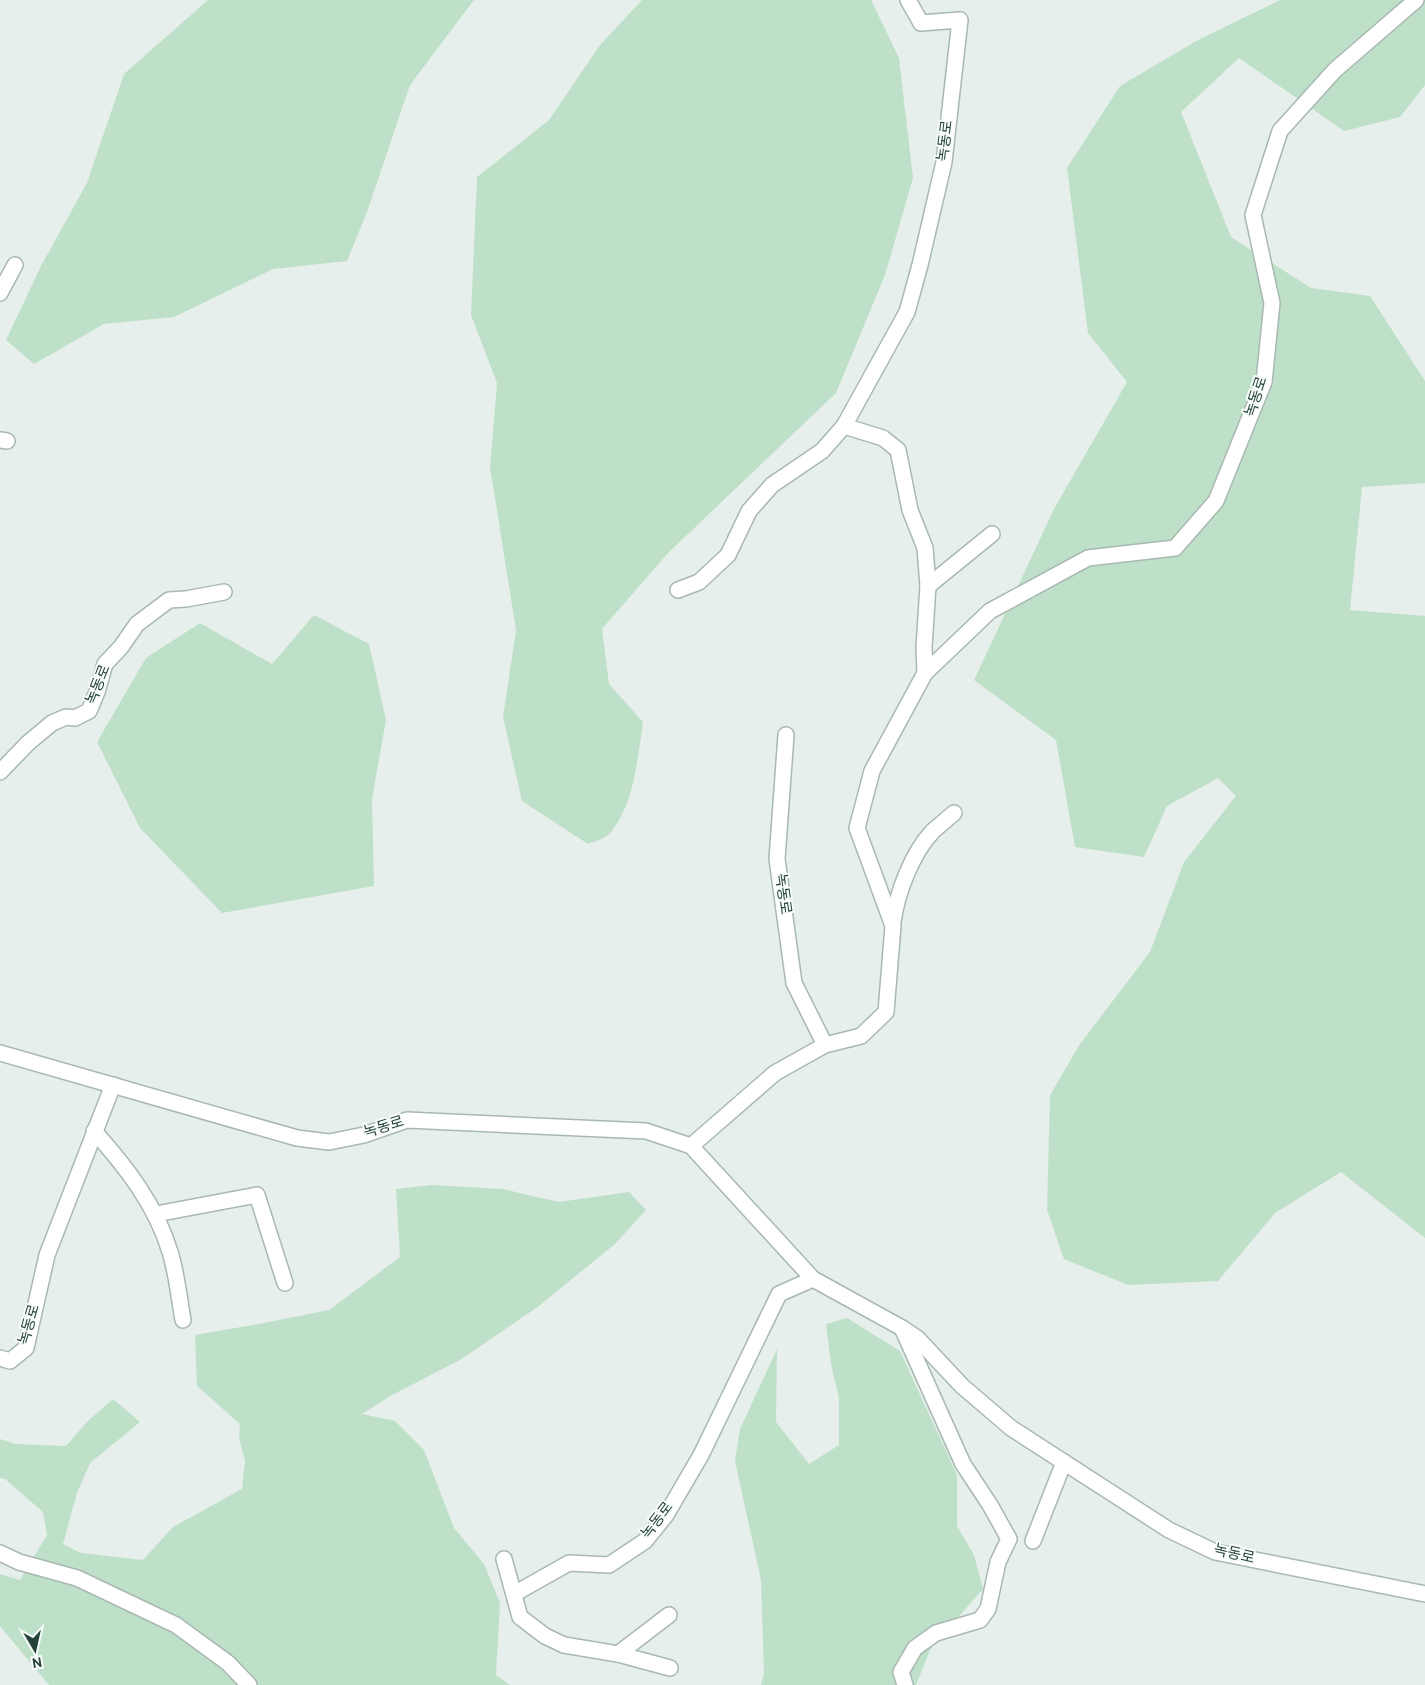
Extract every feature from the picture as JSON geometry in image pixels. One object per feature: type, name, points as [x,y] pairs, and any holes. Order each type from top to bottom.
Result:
[{"type":"street","name":"녹동로","points":[[678,590],[699,582],[728,555],[749,511],[772,485],[822,451],[844,426],[907,312],[944,162],[960,20],[921,23],[908,0]]},
{"type":"street","name":"녹동로","points":[[893,926],[857,828],[872,771],[925,673],[990,611],[1088,558],[1175,548],[1216,501],[1264,382],[1272,303],[1253,214],[1280,131],[1335,70],[1416,0]]},
{"type":"street","points":[[0,293],[15,265]]},
{"type":"street","points":[[844,426],[883,438],[898,450],[910,510],[925,548],[928,586],[924,647],[925,673]]},
{"type":"street","points":[[928,586],[992,534]]},
{"type":"street","name":"녹동로","points":[[0,772],[28,743],[52,723],[66,717],[75,718],[89,711],[105,664],[121,647],[137,624],[169,600],[224,592]]},
{"type":"street","name":"녹동로","points":[[786,735],[777,859],[794,983],[825,1045]]},
{"type":"street","name":"녹동로","points":[[691,1146],[775,1073],[825,1045],[861,1036],[886,1012],[895,905],[914,858],[933,832],[954,813]]},
{"type":"street","name":"녹동로","points":[[0,1053],[297,1138],[329,1142],[364,1135],[407,1120],[646,1131],[691,1146],[813,1279],[917,1338],[962,1386],[1011,1428],[1168,1530],[1215,1552],[1425,1594]]},
{"type":"street","name":"녹동로","points":[[0,1358],[10,1361],[26,1348],[47,1255],[113,1085]]},
{"type":"street","points":[[94,1132],[124,1164],[156,1214],[171,1252],[183,1320]]},
{"type":"street","points":[[156,1214],[258,1195],[285,1283]]},
{"type":"street","name":"녹동로","points":[[514,1594],[569,1563],[609,1565],[645,1541],[666,1515],[701,1455],[778,1294],[813,1279]]},
{"type":"street","points":[[902,1328],[963,1464],[1009,1540],[998,1562],[988,1609],[980,1620],[936,1632],[915,1648],[901,1672],[905,1685]]},
{"type":"street","points":[[1033,1541],[1064,1462]]},
{"type":"street","points":[[0,1553],[19,1562],[77,1578],[176,1625],[228,1663],[249,1685]]},
{"type":"street","points":[[504,1559],[520,1617],[545,1636],[564,1645],[618,1654],[670,1668]]},
{"type":"street","points":[[618,1654],[669,1615]]},
{"type":"green space","points":[[208,0],[474,0],[410,85],[367,212],[347,261],[273,269],[174,317],[104,324],[34,364],[6,340],[41,266],[87,183],[124,74]]},
{"type":"green space","points":[[642,0],[871,0],[899,58],[913,178],[885,275],[836,393],[668,553],[602,629],[609,684],[643,722],[634,780],[625,808],[619,821],[609,834],[588,844],[522,801],[503,717],[516,630],[490,467],[497,383],[471,315],[477,177],[549,120],[600,45]]},
{"type":"green space","points":[[1280,0],[1425,0],[1425,85],[1400,117],[1344,131],[1239,58],[1181,112],[1231,237],[1311,288],[1370,296],[1425,381],[1425,483],[1362,487],[1350,610],[1425,616],[1425,1238],[1341,1172],[1275,1213],[1218,1281],[1128,1285],[1064,1259],[1047,1210],[1050,1095],[1080,1044],[1150,952],[1184,862],[1236,796],[1218,778],[1167,806],[1144,857],[1075,847],[1056,740],[974,680],[1054,509],[1127,382],[1088,333],[1067,168],[1120,86],[1198,40]]},
{"type":"green space","points":[[314,615],[369,644],[386,720],[372,799],[374,886],[222,913],[140,828],[97,742],[146,658],[200,623],[272,664]]},
{"type":"green space","points":[[432,1185],[503,1189],[559,1202],[629,1192],[646,1210],[615,1244],[539,1306],[460,1360],[392,1395],[362,1414],[395,1421],[424,1450],[454,1528],[484,1564],[500,1603],[496,1675],[510,1685],[49,1685],[0,1626],[0,1574],[20,1580],[47,1535],[43,1512],[5,1479],[0,1478],[0,1439],[15,1444],[66,1446],[88,1421],[113,1399],[140,1422],[90,1463],[77,1493],[63,1544],[81,1553],[143,1560],[173,1527],[242,1489],[245,1461],[239,1438],[240,1424],[197,1386],[195,1335],[329,1310],[400,1257],[396,1189]]},
{"type":"green space","points":[[847,1318],[900,1351],[957,1475],[957,1526],[974,1555],[983,1589],[931,1648],[916,1685],[761,1685],[764,1674],[761,1580],[735,1461],[740,1429],[777,1349],[776,1422],[809,1464],[839,1445],[839,1398],[831,1364],[826,1324]]}]
